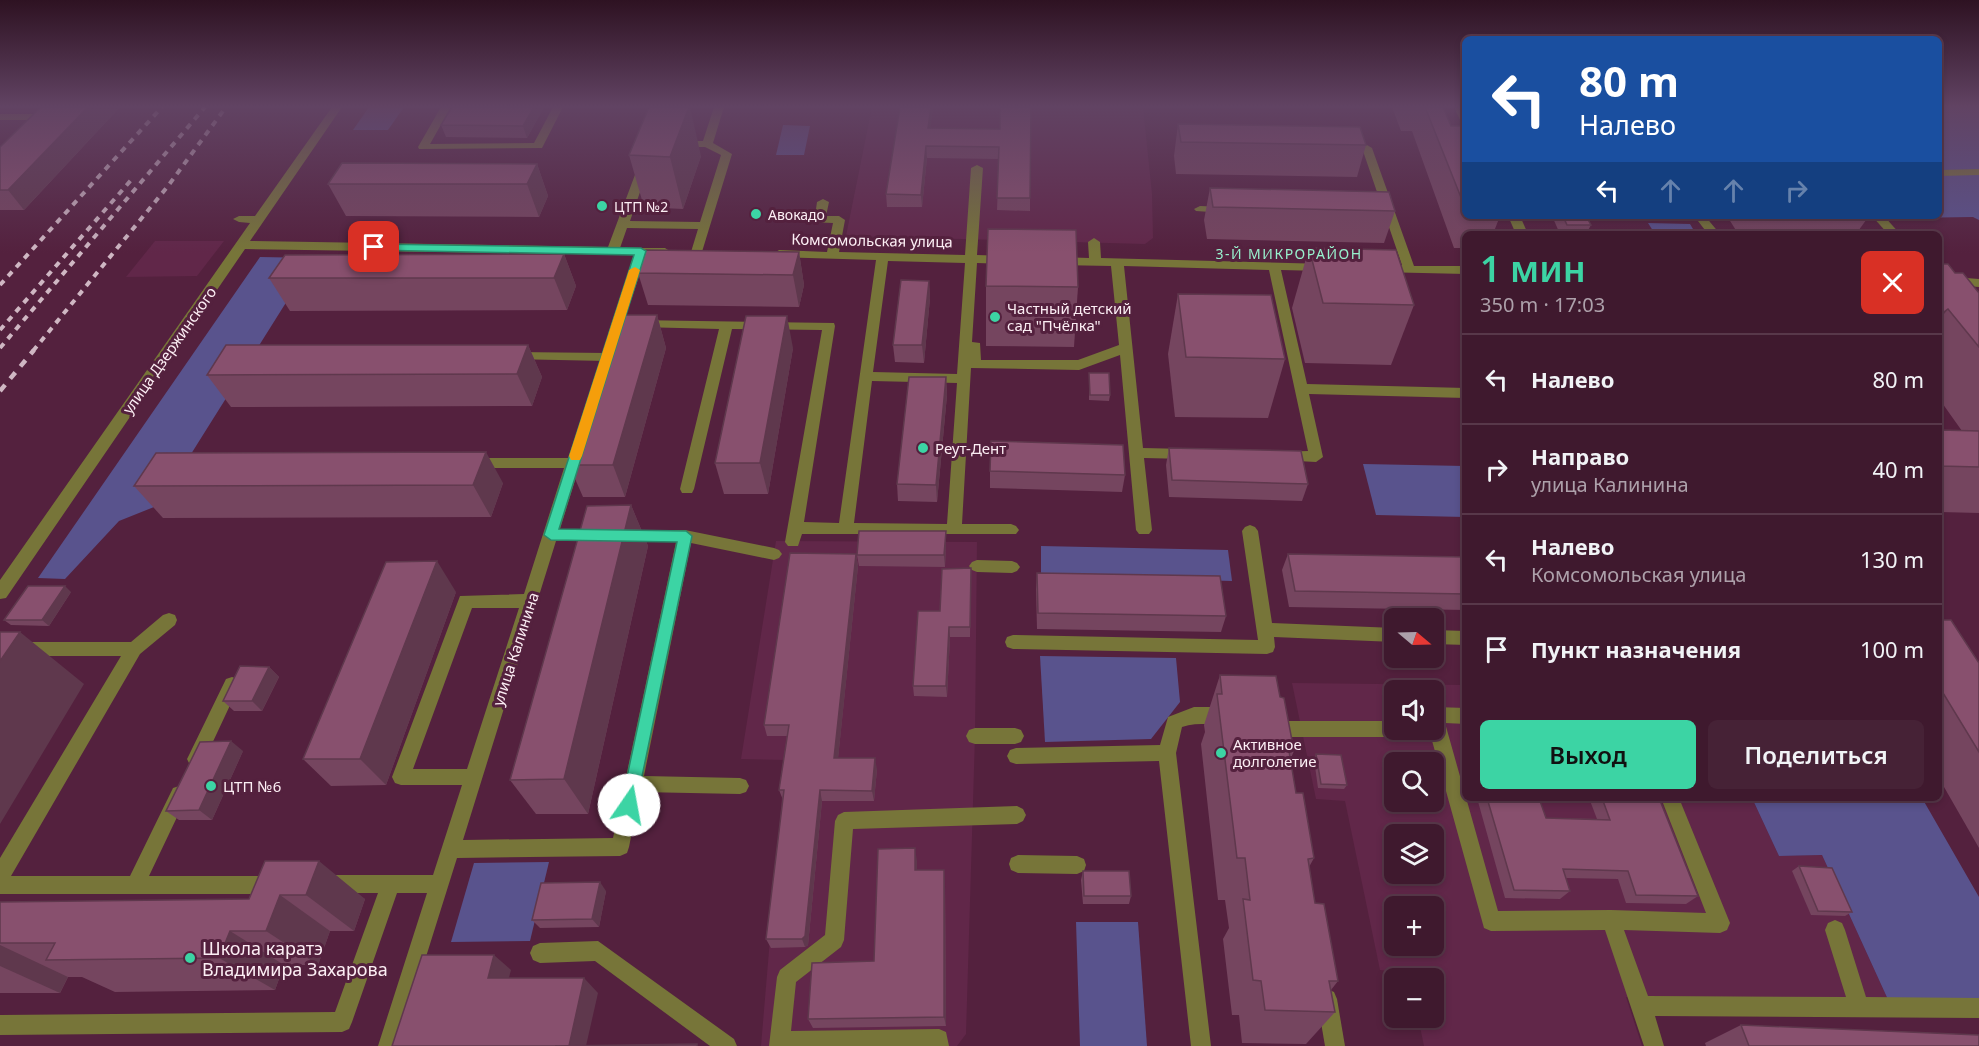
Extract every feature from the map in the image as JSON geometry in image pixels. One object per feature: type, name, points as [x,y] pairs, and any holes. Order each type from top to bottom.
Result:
[{"type":"street","name":"улица Дзержинского","points":[[0,593],[303,156]]},
{"type":"street","points":[[613,251],[647,156]]},
{"type":"street","points":[[685,252],[705,226],[726,156]]},
{"type":"street","points":[[1369,156],[1384,214],[1409,269]]},
{"type":"street","points":[[977,168],[974,364],[1079,365],[1125,348]]},
{"type":"street","points":[[1942,173],[1979,172]]},
{"type":"street","points":[[820,219],[823,202]]},
{"type":"street","points":[[1200,209],[1236,210]]},
{"type":"street","points":[[786,218],[839,220],[832,255]]},
{"type":"street","points":[[239,219],[259,220]]},
{"type":"street","points":[[1702,219],[1712,231]]},
{"type":"street","points":[[1881,219],[1891,231]]},
{"type":"street","points":[[622,224],[705,226]]},
{"type":"street","points":[[1094,242],[1095,262]]},
{"type":"street","points":[[242,245],[715,253]]},
{"type":"street","points":[[502,356],[605,363],[641,251]]},
{"type":"street","name":"Комсомольская улица","points":[[762,254],[1026,260]]},
{"type":"street","points":[[846,528],[882,256]]},
{"type":"street","points":[[954,529],[963,379],[975,259]]},
{"type":"street","points":[[1049,261],[1330,267]]},
{"type":"street","points":[[1117,262],[1144,530]]},
{"type":"street","points":[[1268,456],[1316,457],[1274,266]]},
{"type":"street","points":[[1364,268],[1462,270]]},
{"type":"street","points":[[1942,280],[1979,283]]},
{"type":"street","points":[[618,323],[829,326],[794,535],[846,528],[1011,530]]},
{"type":"street","points":[[687,489],[727,324]]},
{"type":"street","points":[[866,376],[963,379]]},
{"type":"street","points":[[1301,389],[1462,393]]},
{"type":"street","name":"улица Калинина","points":[[388,1046],[583,434]]},
{"type":"street","points":[[1136,453],[1196,454]]},
{"type":"street","points":[[453,463],[574,463]]},
{"type":"street","points":[[1013,642],[1267,647],[1250,531]]},
{"type":"street","points":[[551,535],[686,536],[774,554]]},
{"type":"street","points":[[451,849],[620,847],[686,536]]},
{"type":"street","points":[[977,566],[1012,567]]},
{"type":"street","points":[[474,777],[401,777],[466,601],[530,601]]},
{"type":"street","points":[[0,876],[134,649],[169,620]]},
{"type":"street","points":[[1265,630],[1384,635]]},
{"type":"street","points":[[1444,637],[1462,638]]},
{"type":"street","points":[[0,649],[134,649]]},
{"type":"street","points":[[135,885],[239,670]]},
{"type":"street","points":[[1201,1046],[1167,753],[1174,722],[1194,715],[1241,716]]},
{"type":"street","points":[[1444,715],[1462,716]]},
{"type":"street","points":[[1265,716],[1277,716],[1284,753]]},
{"type":"street","points":[[1279,729],[1384,729]]},
{"type":"street","points":[[975,736],[1015,736]]},
{"type":"street","points":[[1441,740],[1491,921],[1611,920],[1720,923],[1671,801]]},
{"type":"street","points":[[1016,756],[1167,753]]},
{"type":"street","points":[[634,784],[740,786]]},
{"type":"street","points":[[939,1046],[939,1039],[779,1044],[787,977],[834,940],[844,821],[1017,815]]},
{"type":"street","points":[[1018,864],[1077,865]]},
{"type":"street","points":[[0,1025],[342,1022],[391,884]]},
{"type":"street","points":[[0,885],[440,885]]},
{"type":"street","points":[[1611,920],[1654,1046]]},
{"type":"street","points":[[1835,930],[1859,1007]]},
{"type":"street","points":[[540,953],[598,951],[727,1046]]},
{"type":"street","points":[[1323,976],[1335,1046]]},
{"type":"street","points":[[1641,1006],[1979,1008]]},
{"type":"shaded area","points":[[862,156],[1148,156],[1153,238],[1145,244],[846,236]]},
{"type":"shaded area","points":[[1942,156],[1979,156],[1979,220],[1973,217],[1942,217]]},
{"type":"shaded area","points":[[1648,223],[1690,224],[1694,231],[1653,231]]},
{"type":"shaded area","points":[[155,241],[224,241],[197,276],[126,277]]},
{"type":"shaded area","points":[[260,257],[314,258],[159,505],[119,521],[65,579],[38,578]]},
{"type":"shaded area","points":[[1363,464],[1462,466],[1462,517],[1376,515]]},
{"type":"shaded area","points":[[776,541],[977,542],[975,736],[966,1034],[957,1046],[761,1046],[785,760],[741,759]]},
{"type":"shaded area","points":[[1041,546],[1228,550],[1232,581],[1041,576]]},
{"type":"shaded area","points":[[1040,656],[1176,658],[1180,702],[1151,739],[1045,742]]},
{"type":"shaded area","points":[[1292,683],[1384,684],[1384,740],[1444,740],[1444,685],[1462,685],[1462,801],[1753,801],[1779,856],[1822,855],[1890,1004],[1626,997],[1642,1046],[1424,1046],[1420,1028],[1444,1028],[1444,968],[1384,968],[1384,970],[1380,970],[1345,801],[1316,799]]},
{"type":"shaded area","points":[[1753,801],[1924,801],[1979,897],[1979,1005],[1890,1004],[1822,855],[1779,856]]},
{"type":"shaded area","points":[[549,862],[530,941],[451,942],[474,863]]},
{"type":"shaded area","points":[[1076,922],[1138,922],[1147,1046],[1080,1046]]},
{"type":"building","points":[[0,156],[41,156],[8,190],[0,190]]},
{"type":"building","points":[[892,156],[925,156],[921,195],[886,194]]},
{"type":"building","points":[[999,156],[1030,156],[1030,198],[997,198]]},
{"type":"building","points":[[1444,156],[1462,156],[1462,200]]},
{"type":"building","points":[[342,163],[537,164],[527,184],[328,184]]},
{"type":"building","points":[[1210,188],[1389,192],[1395,211],[1213,207]]},
{"type":"building","points":[[1564,219],[1588,219],[1591,225],[1567,225]]},
{"type":"building","points":[[988,229],[1076,230],[1078,287],[986,286]]},
{"type":"building","points":[[1309,248],[1396,250],[1414,305],[1323,303]]},
{"type":"building","points":[[646,250],[799,252],[793,275],[638,273]]},
{"type":"building","points":[[564,254],[554,278],[269,278],[285,255]]},
{"type":"building","points":[[1942,263],[1948,264],[1955,273],[1963,273],[1979,293],[1979,347],[1948,309],[1942,313]]},
{"type":"building","points":[[901,280],[929,281],[922,345],[893,345]]},
{"type":"building","points":[[1178,294],[1271,295],[1285,359],[1186,357]]},
{"type":"building","points":[[618,315],[657,315],[613,465],[569,465]]},
{"type":"building","points":[[746,316],[787,316],[760,463],[715,463]]},
{"type":"building","points":[[226,345],[528,345],[517,374],[207,375]]},
{"type":"building","points":[[1089,373],[1109,373],[1110,395],[1090,395]]},
{"type":"building","name":"Реут-Дент","points":[[909,377],[946,377],[936,485],[897,484]]},
{"type":"building","points":[[1942,430],[1979,431],[1979,467],[1942,466]]},
{"type":"building","points":[[991,441],[1123,445],[1125,475],[990,471]]},
{"type":"building","points":[[1169,448],[1301,451],[1308,484],[1172,480]]},
{"type":"building","points":[[486,452],[473,485],[134,486],[156,453]]},
{"type":"building","points":[[631,505],[564,779],[510,780],[587,506]]},
{"type":"building","points":[[859,531],[946,531],[944,555],[857,555]]},
{"type":"building","points":[[790,553],[856,554],[834,758],[875,758],[872,791],[820,790],[805,936],[802,939],[766,939],[784,790],[779,790],[789,725],[764,725]]},
{"type":"building","points":[[1288,554],[1462,557],[1462,594],[1295,591]]},
{"type":"building","points":[[437,561],[360,759],[303,759],[386,562]]},
{"type":"building","points":[[971,568],[970,627],[949,627],[946,686],[913,686],[918,611],[940,611],[942,569]]},
{"type":"building","points":[[1037,573],[1220,576],[1226,616],[1038,613]]},
{"type":"building","points":[[28,586],[65,586],[42,620],[4,620]]},
{"type":"building","points":[[1942,620],[1951,620],[1979,663],[1979,752],[1942,691]]},
{"type":"building","points":[[0,632],[20,632],[0,661]]},
{"type":"building","points":[[240,666],[269,667],[252,701],[223,701]]},
{"type":"building","points":[[1220,675],[1276,676],[1280,697],[1284,698],[1294,751],[1289,751],[1296,793],[1303,793],[1314,858],[1308,859],[1315,903],[1324,904],[1338,981],[1329,981],[1335,1012],[1265,1010],[1261,981],[1253,980],[1243,899],[1250,900],[1245,858],[1237,858],[1217,694],[1222,694]]},
{"type":"building","points":[[231,741],[199,810],[166,811],[200,742]]},
{"type":"building","points":[[1316,754],[1341,755],[1347,785],[1321,784]]},
{"type":"building","points":[[1488,801],[1540,801],[1546,818],[1610,820],[1603,801],[1660,801],[1698,896],[1636,895],[1628,871],[1563,869],[1570,891],[1514,890]]},
{"type":"building","points":[[915,848],[915,870],[944,870],[944,1017],[808,1019],[812,963],[874,961],[878,849]]},
{"type":"building","points":[[265,861],[319,861],[306,895],[280,895],[266,931],[230,931],[219,958],[46,960],[55,943],[0,943],[0,902],[249,899]]},
{"type":"building","points":[[1799,866],[1832,868],[1852,912],[1818,911]]},
{"type":"building","points":[[1083,871],[1129,871],[1131,896],[1084,896]]},
{"type":"building","points":[[600,882],[592,919],[532,920],[541,883]]},
{"type":"building","points":[[422,955],[494,955],[488,978],[584,978],[569,1046],[392,1046]]},
{"type":"building","points":[[1741,1025],[1979,1035],[1979,1046],[1749,1046]]},
{"type":"building","points":[[697,1044],[697,1046],[555,1046]]},
{"type":"railway","points":[[0,285],[118,156]]},
{"type":"railway","points":[[0,348],[163,156]]},
{"type":"railway","points":[[33,351],[190,156]]},
{"type":"railway","points":[[0,330],[132,179]]},
{"type":"railway","points":[[0,391],[34,350]]},
{"type":"slow traffic","points":[[576,456],[635,270]]},
{"type":"place","name":"ЦТП №2","points":[[602,206]]},
{"type":"place","name":"Авокадо","points":[[756,214]]},
{"type":"place","name":"Частный детский сад \"Пчёлка\"","points":[[995,317]]},
{"type":"place","name":"Реут-Дент","points":[[923,448]]},
{"type":"place","name":"Активное долголетие","points":[[1221,753]]},
{"type":"place","name":"ЦТП №6","points":[[211,786]]},
{"type":"place","name":"Школа каратэ Владимира Захарова","points":[[190,958]]},
{"type":"district","name":"3-Й МИКРОРАЙОН","points":[[1289,253]]},
{"type":"route","points":[[374,247],[641,251],[551,535],[686,536],[629,805]]}]
